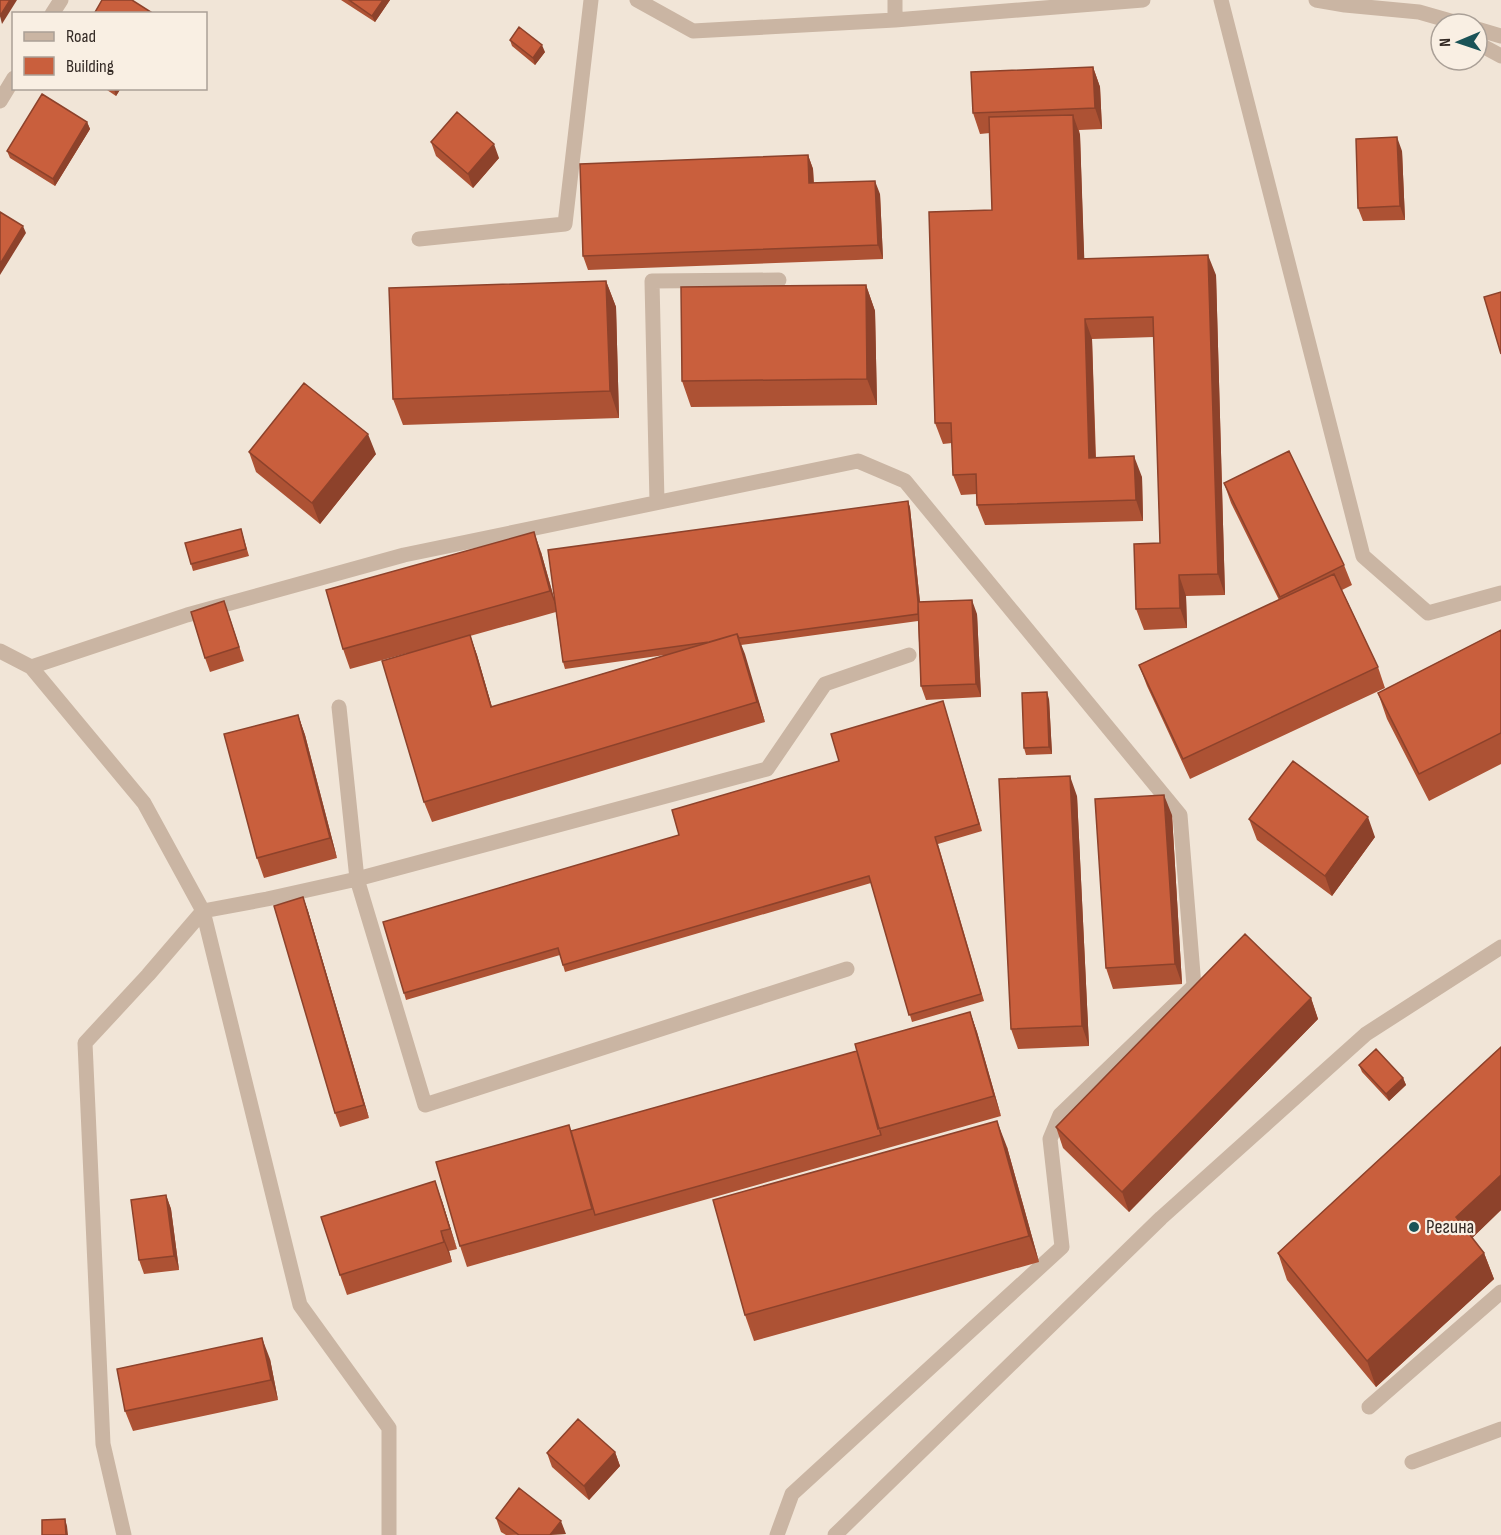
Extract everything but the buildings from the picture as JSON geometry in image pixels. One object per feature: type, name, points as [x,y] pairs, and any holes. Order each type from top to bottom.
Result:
[{"type":"street","points":[[419,239],[565,224],[591,0]]},
{"type":"street","points":[[637,0],[693,31],[895,20],[1143,0]]},
{"type":"street","points":[[895,0],[895,20]]},
{"type":"street","points":[[1221,0],[1363,556],[1428,613],[1501,593]]},
{"type":"street","points":[[1316,0],[1429,15]]},
{"type":"street","points":[[1419,12],[1429,17]]},
{"type":"street","points":[[0,101],[12,81]]},
{"type":"street","points":[[657,502],[652,281],[779,279]]},
{"type":"street","points":[[31,667],[187,615],[404,555],[858,461],[905,481],[1180,816],[1194,986],[1060,1115],[1050,1139],[1062,1247],[792,1494],[777,1535]]},
{"type":"street","points":[[0,651],[31,667],[144,803],[203,911],[300,1305],[389,1428],[389,1535]]},
{"type":"street","points":[[124,1535],[103,1444],[85,1043],[203,911],[357,879],[768,769],[825,684],[909,655]]},
{"type":"street","points":[[339,707],[357,879],[425,1105],[847,969]]},
{"type":"street","points":[[835,1535],[1161,1218],[1366,1034],[1501,947]]},
{"type":"street","points":[[1369,1407],[1501,1292]]},
{"type":"street","points":[[1412,1462],[1501,1429]]},
{"type":"place","name":"Регина","points":[[1414,1227]]}]
